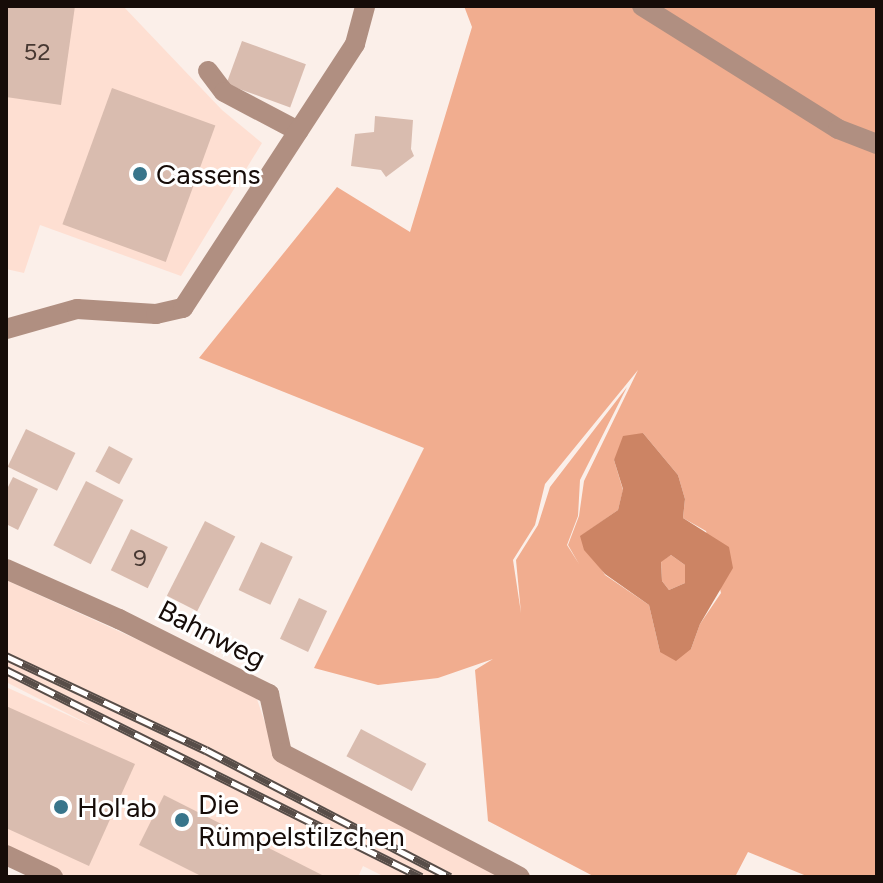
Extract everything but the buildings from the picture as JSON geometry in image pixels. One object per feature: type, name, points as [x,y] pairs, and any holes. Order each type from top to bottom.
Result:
[{"type":"street","points":[[6,329],[77,309],[156,314],[183,308],[355,44],[365,6]]},
{"type":"street","points":[[642,6],[838,129],[877,144]]},
{"type":"street","points":[[208,71],[224,92],[298,131]]},
{"type":"street","name":"Bahnweg","points":[[6,569],[119,619],[269,694],[282,753],[520,877]]},
{"type":"street","points":[[6,855],[53,877]]},
{"type":"shaded area","points":[[6,6],[123,6],[222,110],[262,143],[181,276],[40,225],[24,273],[6,269]]},
{"type":"shaded area","points":[[464,6],[877,6],[877,877],[809,877],[748,852],[735,877],[595,877],[488,821],[475,670],[493,659],[438,678],[378,685],[314,668],[424,448],[199,358],[337,187],[410,232],[472,27]],"holes":[[[638,370],[584,481],[579,516],[568,545],[579,564],[567,545],[578,516],[580,480],[627,387],[550,487],[538,525],[516,560],[521,613],[513,560],[535,525],[545,484]],[[643,433],[678,475],[685,499],[683,518],[706,531],[721,593],[700,624],[691,649],[660,652],[649,605],[605,575],[581,536],[618,510],[623,490],[614,460]]]},
{"type":"shaded area","points":[[643,433],[678,475],[685,499],[683,518],[729,547],[733,568],[700,624],[691,649],[676,661],[660,652],[649,605],[605,574],[584,550],[580,536],[618,510],[623,489],[614,460],[623,436]],"holes":[[[671,555],[685,565],[685,583],[669,590],[662,581],[661,562]]]},
{"type":"shaded area","points":[[671,555],[685,565],[685,583],[669,590],[662,581],[661,561]]},
{"type":"shaded area","points":[[6,580],[255,693],[274,750],[511,877],[385,877],[363,866],[358,877],[53,877],[6,855],[6,687],[92,726],[6,682]]},
{"type":"railway","points":[[6,656],[206,750],[450,877]]},
{"type":"railway","points":[[6,670],[421,877]]},
{"type":"place","name":"Cassens","points":[[140,174]]},
{"type":"place","name":"Hol'ab","points":[[61,807]]},
{"type":"place","name":"Die Rümpelstilzchen","points":[[182,820]]}]
